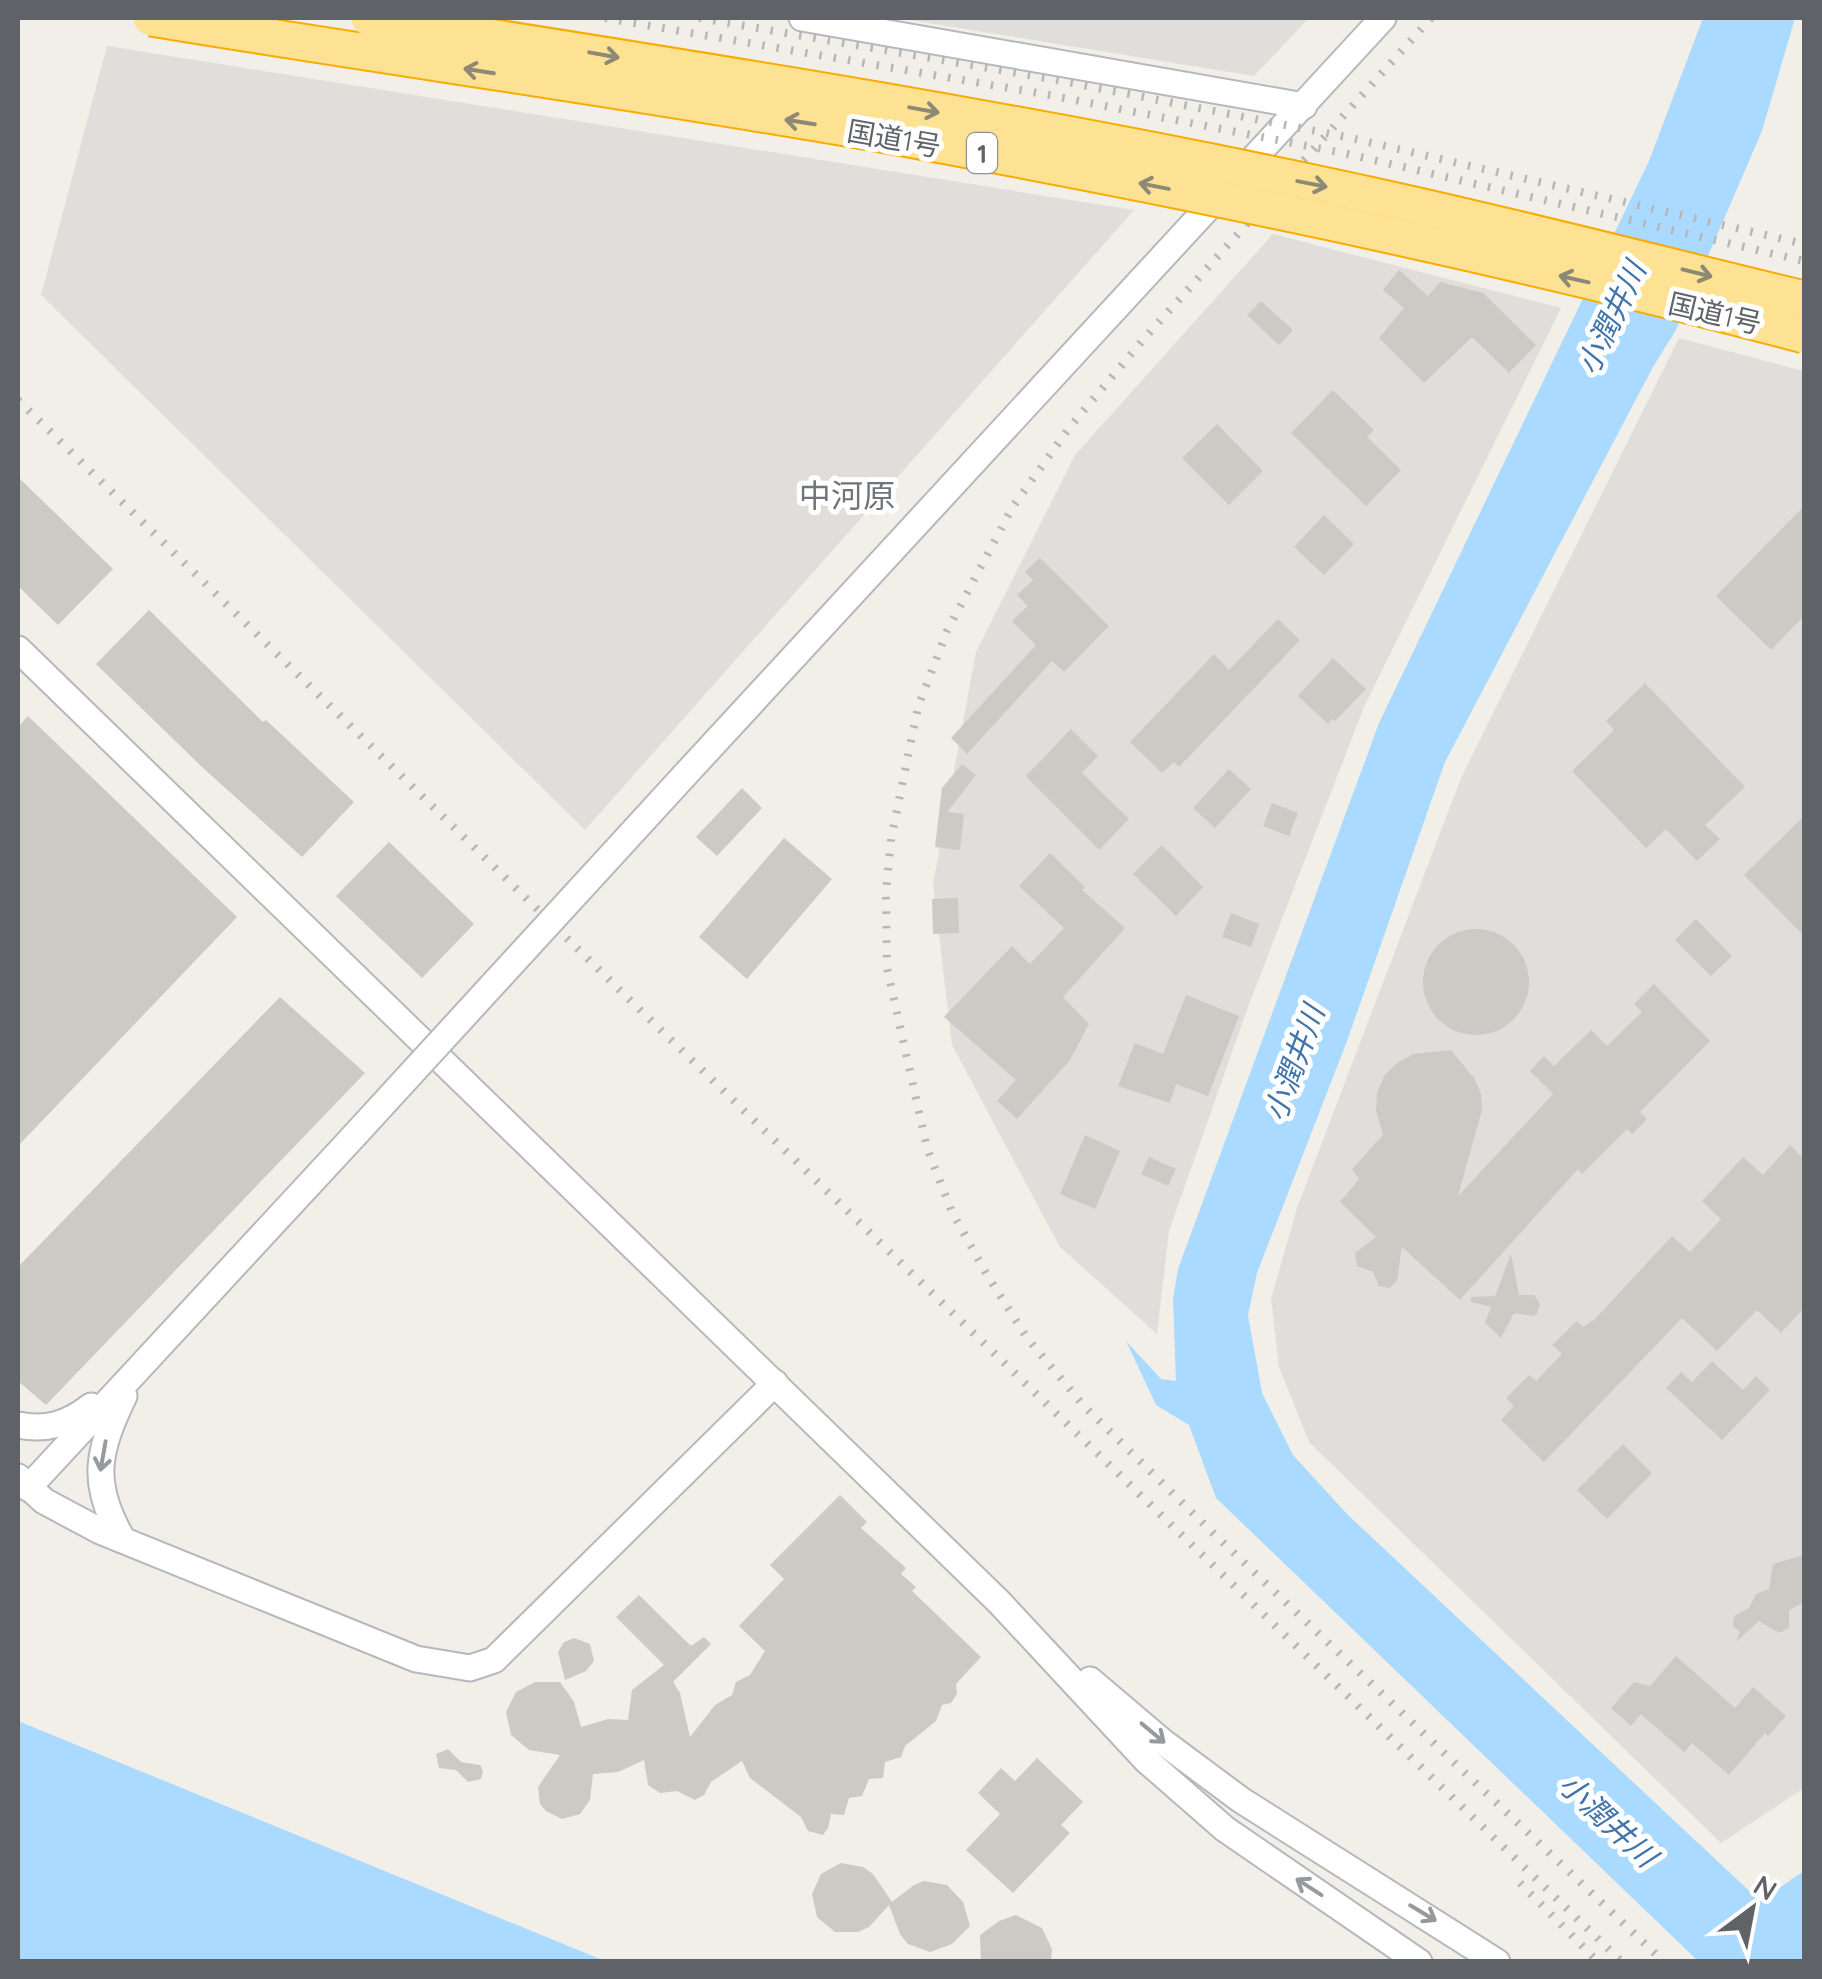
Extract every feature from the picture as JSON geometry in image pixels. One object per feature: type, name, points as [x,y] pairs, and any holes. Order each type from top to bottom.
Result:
[{"type":"highway","name":"国道1号","points":[[151,18],[917,141],[1171,189],[1376,232],[1804,335]]},
{"type":"highway","name":"国道1号","points":[[370,18],[672,66],[1174,156],[1401,202],[1804,299]]},
{"type":"street","points":[[802,18],[1304,106]]},
{"type":"street","points":[[775,1383],[494,1660],[470,1668],[416,1658],[123,1540],[62,1512],[23,1483],[135,1373],[1383,18]]},
{"type":"street","points":[[18,649],[998,1602],[1146,1760],[1225,1829],[1419,1962]]},
{"type":"street","points":[[18,1424],[30,1428],[58,1426],[78,1416],[135,1373]]},
{"type":"street","points":[[123,1540],[104,1502],[101,1456],[110,1425],[135,1373]]},
{"type":"street","points":[[998,1602],[1163,1742],[1241,1800],[1315,1850],[1449,1928],[1496,1962]]},
{"type":"shaded area","points":[[898,18],[1309,18],[1254,76]]},
{"type":"shaded area","points":[[107,46],[1134,210],[585,830],[41,295]]},
{"type":"shaded area","points":[[1273,234],[1561,308],[1364,707],[1248,1007],[1169,1231],[1157,1334],[1060,1247],[952,1045],[933,884],[976,652],[1075,455]]},
{"type":"shaded area","points":[[1679,338],[1804,371],[1804,1788],[1721,1843],[1309,1442],[1279,1367],[1271,1299],[1297,1208],[1461,778]]},
{"type":"water","name":"小潤井川","points":[[1703,18],[1795,18],[1762,131],[1676,330],[1445,762],[1347,1041],[1257,1273],[1248,1315],[1262,1393],[1293,1455],[1348,1515],[1760,1901],[1804,1871],[1804,1961],[1698,1961],[1216,1498],[1189,1425],[1156,1405],[1126,1341],[1161,1379],[1176,1381],[1173,1299],[1178,1269],[1379,723],[1649,161]]},
{"type":"water","points":[[18,1721],[605,1961],[18,1961]]},
{"type":"building","points":[[1399,270],[1428,296],[1440,282],[1483,293],[1536,345],[1509,373],[1472,337],[1424,383],[1379,338],[1404,308],[1383,290]]},
{"type":"building","points":[[1261,301],[1293,330],[1279,345],[1247,315]]},
{"type":"building","points":[[1333,390],[1374,430],[1367,437],[1401,470],[1366,506],[1291,433]]},
{"type":"building","points":[[1217,424],[1263,471],[1229,505],[1182,458]]},
{"type":"building","points":[[18,477],[113,569],[58,625],[18,586]]},
{"type":"building","points":[[1804,506],[1804,616],[1771,650],[1716,596]]},
{"type":"building","points":[[1324,515],[1354,544],[1324,575],[1294,547]]},
{"type":"building","points":[[1040,558],[1109,626],[1064,672],[1052,661],[967,754],[951,738],[1036,645],[1012,621],[1028,606],[1017,595],[1033,580],[1025,572]]},
{"type":"building","points":[[149,610],[263,722],[266,720],[354,802],[302,857],[96,664]]},
{"type":"building","points":[[1278,619],[1300,640],[1179,767],[1174,762],[1162,773],[1130,742],[1214,654],[1229,670]]},
{"type":"building","points":[[1333,658],[1366,689],[1328,724],[1298,696]]},
{"type":"building","points":[[1645,683],[1745,787],[1705,825],[1720,839],[1697,861],[1666,829],[1646,848],[1572,771],[1614,730],[1606,721]]},
{"type":"building","points":[[28,716],[237,917],[18,1146],[18,727]]},
{"type":"building","points":[[1071,729],[1098,756],[1082,773],[1129,819],[1099,850],[1026,776]]},
{"type":"building","points":[[962,764],[976,775],[947,812],[964,814],[960,850],[935,847],[942,788]]},
{"type":"building","points":[[1229,769],[1251,789],[1215,828],[1193,808]]},
{"type":"building","points":[[742,788],[762,808],[717,856],[696,837]]},
{"type":"building","points":[[1272,803],[1298,813],[1289,836],[1263,826]]},
{"type":"building","points":[[1804,816],[1804,936],[1744,875]]},
{"type":"building","points":[[784,838],[832,879],[747,979],[699,937]]},
{"type":"building","points":[[389,842],[474,924],[422,978],[336,896]]},
{"type":"building","points":[[1162,845],[1203,887],[1176,916],[1133,874]]},
{"type":"building","points":[[1050,853],[1085,887],[1082,890],[1125,928],[1063,997],[1089,1024],[1070,1060],[1017,1119],[997,1101],[1016,1080],[944,1017],[1012,946],[1030,964],[1064,928],[1019,886]]},
{"type":"building","points":[[958,898],[959,933],[933,934],[932,899]]},
{"type":"building","points":[[1231,913],[1259,924],[1251,947],[1222,937]]},
{"type":"building","points":[[1696,919],[1732,956],[1711,976],[1675,940]]},
{"type":"building","points":[[1476,929],[1496,933],[1513,945],[1525,962],[1529,982],[1525,1002],[1513,1019],[1496,1031],[1476,1035],[1456,1031],[1439,1019],[1427,1002],[1423,982],[1427,962],[1439,945],[1456,933]]},
{"type":"building","points":[[1654,984],[1710,1041],[1640,1112],[1647,1119],[1632,1134],[1627,1129],[1582,1174],[1578,1169],[1460,1300],[1402,1247],[1397,1281],[1390,1288],[1379,1286],[1373,1272],[1357,1266],[1355,1253],[1376,1237],[1340,1202],[1359,1179],[1352,1169],[1383,1135],[1376,1111],[1377,1093],[1384,1076],[1397,1063],[1413,1054],[1451,1050],[1474,1078],[1482,1110],[1458,1196],[1553,1094],[1530,1071],[1544,1056],[1554,1066],[1591,1030],[1607,1046],[1642,1012],[1634,1004]]},
{"type":"building","points":[[1186,995],[1239,1016],[1208,1096],[1176,1084],[1170,1103],[1118,1086],[1135,1043],[1163,1054]]},
{"type":"building","points":[[280,997],[365,1073],[46,1405],[18,1381],[18,1267]]},
{"type":"building","points":[[1085,1135],[1120,1151],[1095,1209],[1060,1194]]},
{"type":"building","points":[[1790,1145],[1804,1159],[1804,1308],[1781,1333],[1757,1310],[1717,1351],[1682,1318],[1544,1462],[1501,1420],[1514,1406],[1506,1398],[1529,1375],[1536,1381],[1562,1354],[1552,1345],[1577,1321],[1583,1327],[1595,1319],[1672,1236],[1690,1252],[1721,1219],[1702,1201],[1743,1157],[1763,1175]]},
{"type":"building","points":[[1149,1157],[1176,1169],[1168,1186],[1141,1174]]},
{"type":"building","points":[[1511,1254],[1519,1295],[1534,1295],[1540,1304],[1537,1314],[1532,1316],[1514,1313],[1501,1338],[1485,1323],[1491,1307],[1471,1302],[1471,1297],[1495,1296]]},
{"type":"building","points":[[1712,1361],[1743,1390],[1756,1376],[1770,1390],[1722,1440],[1666,1388],[1681,1372],[1692,1382]]},
{"type":"building","points":[[1623,1444],[1652,1473],[1607,1519],[1577,1490]]},
{"type":"building","points":[[840,1495],[867,1522],[861,1528],[906,1568],[901,1574],[916,1587],[912,1591],[981,1657],[956,1684],[957,1694],[951,1703],[942,1705],[936,1721],[905,1746],[901,1757],[885,1762],[883,1778],[869,1779],[862,1796],[849,1798],[844,1815],[831,1814],[823,1835],[808,1831],[801,1817],[750,1778],[742,1761],[711,1782],[704,1795],[695,1800],[677,1791],[660,1793],[648,1785],[644,1760],[618,1772],[593,1774],[590,1800],[580,1814],[562,1819],[546,1811],[540,1804],[538,1787],[560,1755],[529,1750],[511,1735],[506,1712],[516,1692],[535,1682],[560,1682],[574,1702],[581,1727],[608,1719],[628,1720],[632,1690],[664,1665],[616,1617],[639,1595],[691,1646],[704,1637],[711,1644],[673,1682],[680,1693],[690,1737],[715,1705],[732,1695],[736,1682],[750,1675],[765,1651],[739,1626],[784,1579],[770,1565]]},
{"type":"building","points":[[1804,1555],[1804,1602],[1789,1610],[1789,1628],[1779,1633],[1759,1621],[1736,1642],[1740,1632],[1733,1626],[1734,1616],[1749,1608],[1756,1594],[1769,1589],[1773,1564]]},
{"type":"building","points":[[574,1638],[590,1644],[594,1661],[586,1671],[565,1680],[558,1652],[564,1642]]},
{"type":"building","points":[[1676,1656],[1735,1708],[1753,1687],[1786,1716],[1768,1736],[1765,1733],[1729,1775],[1692,1743],[1684,1752],[1641,1714],[1631,1726],[1611,1708],[1634,1682],[1650,1686]]},
{"type":"building","points":[[448,1749],[461,1762],[480,1765],[481,1779],[468,1782],[456,1770],[439,1768],[436,1754]]},
{"type":"building","points":[[1037,1758],[1083,1802],[1061,1825],[1070,1833],[1013,1893],[966,1850],[1000,1814],[978,1793],[1001,1768],[1015,1781]]},
{"type":"building","points":[[841,1863],[863,1867],[873,1874],[892,1902],[924,1881],[947,1885],[963,1902],[970,1926],[952,1944],[930,1952],[908,1944],[889,1905],[869,1927],[858,1932],[835,1932],[817,1917],[812,1894],[821,1874]]},
{"type":"building","points":[[1016,1915],[1042,1928],[1052,1949],[1051,1962],[981,1962],[980,1935],[999,1921]]},
{"type":"railway","points":[[605,18],[1049,95],[1348,154],[1804,261]]},
{"type":"railway","points":[[699,18],[1052,79],[1351,138],[1804,244]]},
{"type":"railway","points":[[1431,18],[1142,341],[1069,428],[1012,508],[947,631],[918,707],[891,839],[886,893],[887,968],[927,1148],[952,1212],[1027,1338],[1084,1406],[1215,1535],[1664,1962]]},
{"type":"railway","points":[[18,400],[1622,1962]]},
{"type":"railway","points":[[1520,1883],[1598,1962]]},
{"type":"district","name":"中河原","points":[[847,495]]}]
